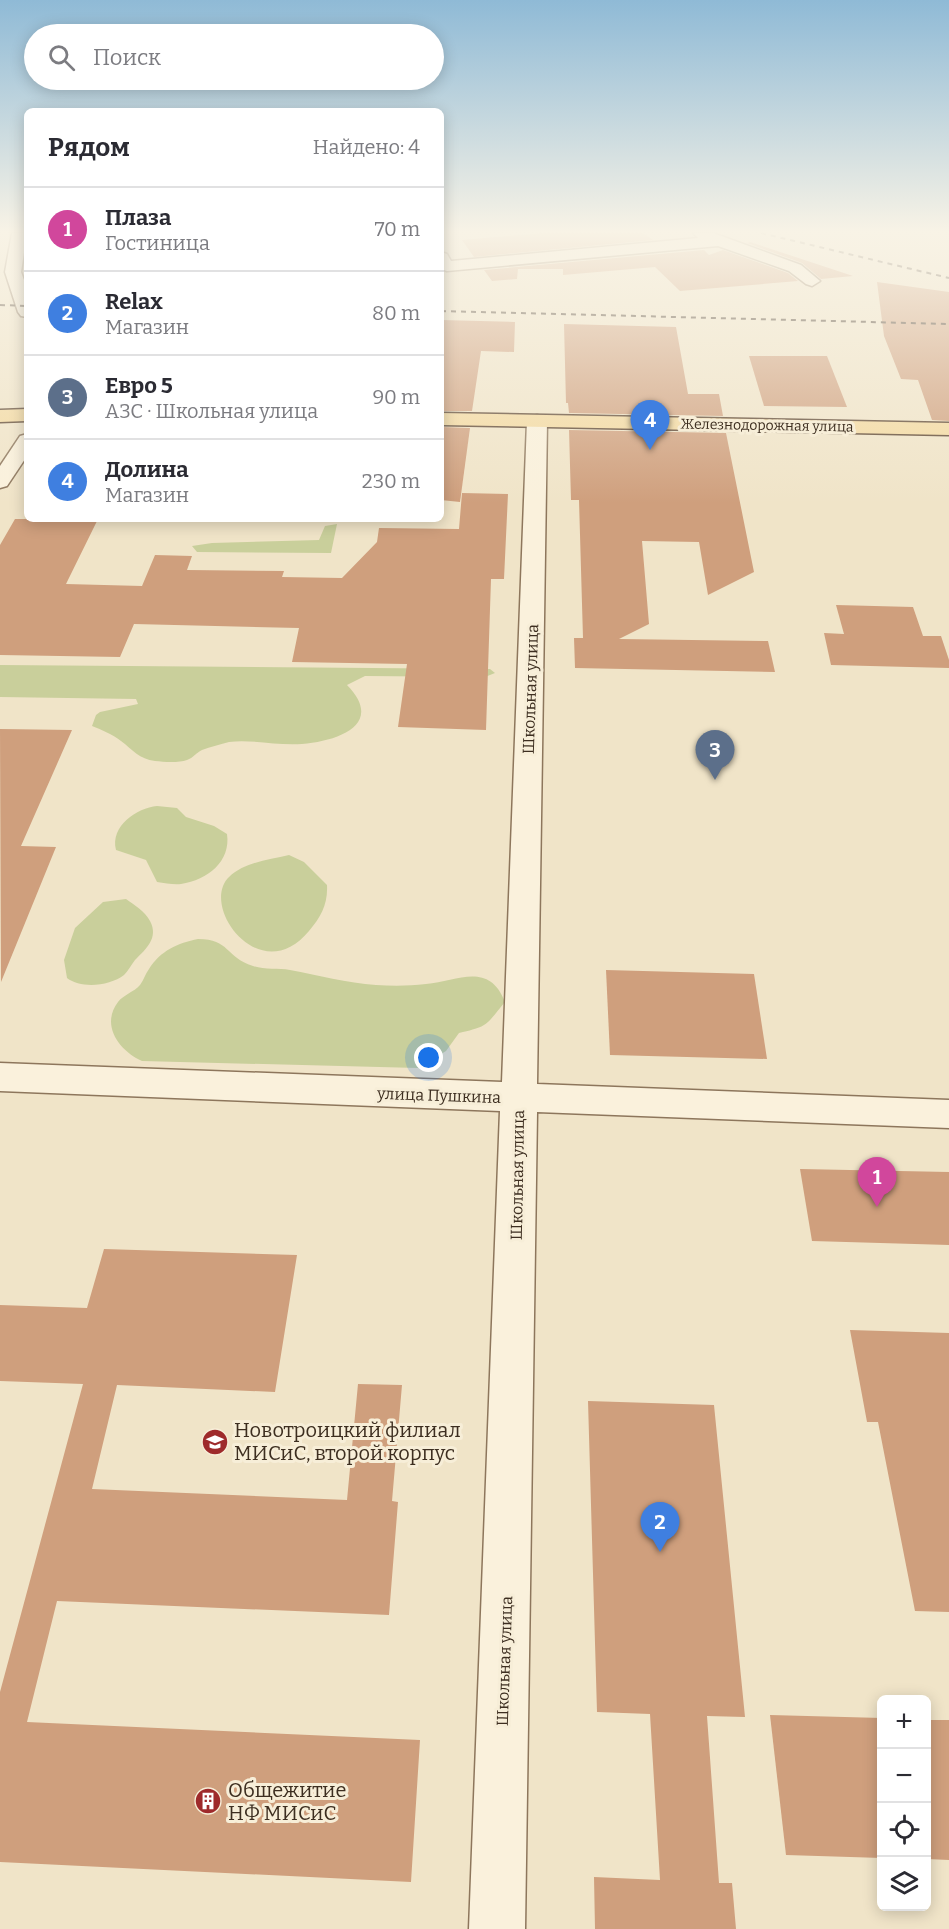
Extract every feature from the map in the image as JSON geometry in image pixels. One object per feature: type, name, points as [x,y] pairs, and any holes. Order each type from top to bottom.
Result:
[{"type":"main road","points":[[0,416],[24,415]]},
{"type":"main road","name":"Железнодорожная улица","points":[[444,419],[949,429]]},
{"type":"street","name":"Школьная улица","points":[[497,1929],[537,421]]},
{"type":"street","points":[[0,482],[24,445]]},
{"type":"street","name":"улица Пушкина","points":[[0,1077],[949,1113]]},
{"type":"green space","points":[[337,524],[331,553],[197,552],[192,546],[212,543],[319,540],[325,526]]},
{"type":"green space","points":[[0,665],[490,669],[495,673],[485,677],[365,676],[347,685],[357,699],[361,710],[359,720],[353,728],[343,734],[302,744],[229,742],[202,750],[187,760],[171,762],[155,761],[136,754],[114,736],[92,726],[96,715],[100,712],[138,704],[136,699],[0,697]]},
{"type":"green space","points":[[157,806],[177,808],[186,817],[214,826],[227,834],[225,853],[216,868],[191,882],[178,884],[157,882],[146,860],[116,850],[115,841],[121,826],[141,810]]},
{"type":"green space","points":[[289,855],[304,862],[327,885],[326,898],[323,910],[309,931],[290,947],[272,952],[254,947],[239,937],[228,922],[222,906],[222,890],[229,877],[242,868]]},
{"type":"green space","points":[[126,899],[148,917],[153,933],[150,943],[124,975],[111,982],[87,985],[67,978],[64,960],[75,928],[103,902]]},
{"type":"green space","points":[[198,939],[216,942],[237,958],[257,967],[290,970],[354,983],[407,985],[472,976],[481,977],[490,981],[498,989],[505,1002],[486,1024],[459,1033],[446,1051],[418,1068],[142,1061],[134,1057],[115,1037],[111,1020],[113,1011],[120,1000],[140,985],[158,957],[183,943]]},
{"type":"building","points":[[444,323],[515,323],[514,352],[481,351],[472,411],[444,411]]},
{"type":"building","points":[[882,323],[949,323],[949,421],[932,420],[918,380],[901,379],[884,336]]},
{"type":"building","points":[[564,324],[676,327],[688,394],[719,394],[723,416],[569,413],[568,403],[566,403]]},
{"type":"building","points":[[749,356],[827,356],[847,407],[764,406]]},
{"type":"building","points":[[444,427],[470,428],[460,502],[444,500]]},
{"type":"building","points":[[569,430],[726,433],[754,572],[708,595],[699,542],[642,541],[649,624],[619,639],[768,641],[775,672],[575,668],[574,638],[583,638],[579,500],[571,500]]},
{"type":"building","points":[[462,493],[508,494],[504,579],[491,579],[486,730],[398,727],[407,664],[292,662],[299,628],[134,624],[120,657],[0,655],[0,545],[15,519],[24,519],[24,522],[97,522],[66,584],[142,586],[155,555],[192,556],[187,570],[284,571],[282,577],[342,578],[377,542],[379,528],[459,529]]},
{"type":"building","points":[[836,605],[913,607],[923,636],[941,636],[949,660],[949,668],[831,665],[824,633],[844,634]]},
{"type":"building","points":[[0,729],[72,730],[21,846],[56,847],[1,982]]},
{"type":"building","points":[[606,970],[754,974],[767,1059],[610,1055]]},
{"type":"building","points":[[800,1169],[949,1172],[949,1245],[812,1241]]},
{"type":"building","points":[[104,1249],[297,1255],[275,1392],[117,1385],[92,1489],[347,1500],[358,1384],[402,1385],[392,1501],[398,1502],[389,1615],[57,1601],[27,1722],[420,1740],[411,1882],[0,1862],[0,1692],[83,1384],[0,1381],[0,1305],[87,1308]]},
{"type":"building","points":[[850,1330],[949,1333],[949,1612],[915,1611],[878,1422],[867,1422]]},
{"type":"building","points":[[588,1401],[714,1405],[745,1717],[707,1716],[719,1883],[732,1883],[736,1929],[595,1929],[594,1877],[660,1880],[650,1714],[597,1712]]},
{"type":"building","points":[[770,1715],[877,1718],[877,1858],[786,1855]]},
{"type":"building","points":[[931,1720],[949,1720],[949,1860],[931,1859]]},
{"type":"railway","points":[[911,323],[949,324]]},
{"type":"place","name":"Долина","points":[[650,450]]},
{"type":"place","name":"Евро 5","points":[[715,780]]},
{"type":"place","name":"Плаза","points":[[877,1207]]},
{"type":"place","name":"Новотроицкий филиал МИСиС, второй корпус","points":[[215,1442]]},
{"type":"place","name":"Relax","points":[[660,1552]]},
{"type":"place","name":"Общежитие НФ МИСиС","points":[[208,1801]]}]
